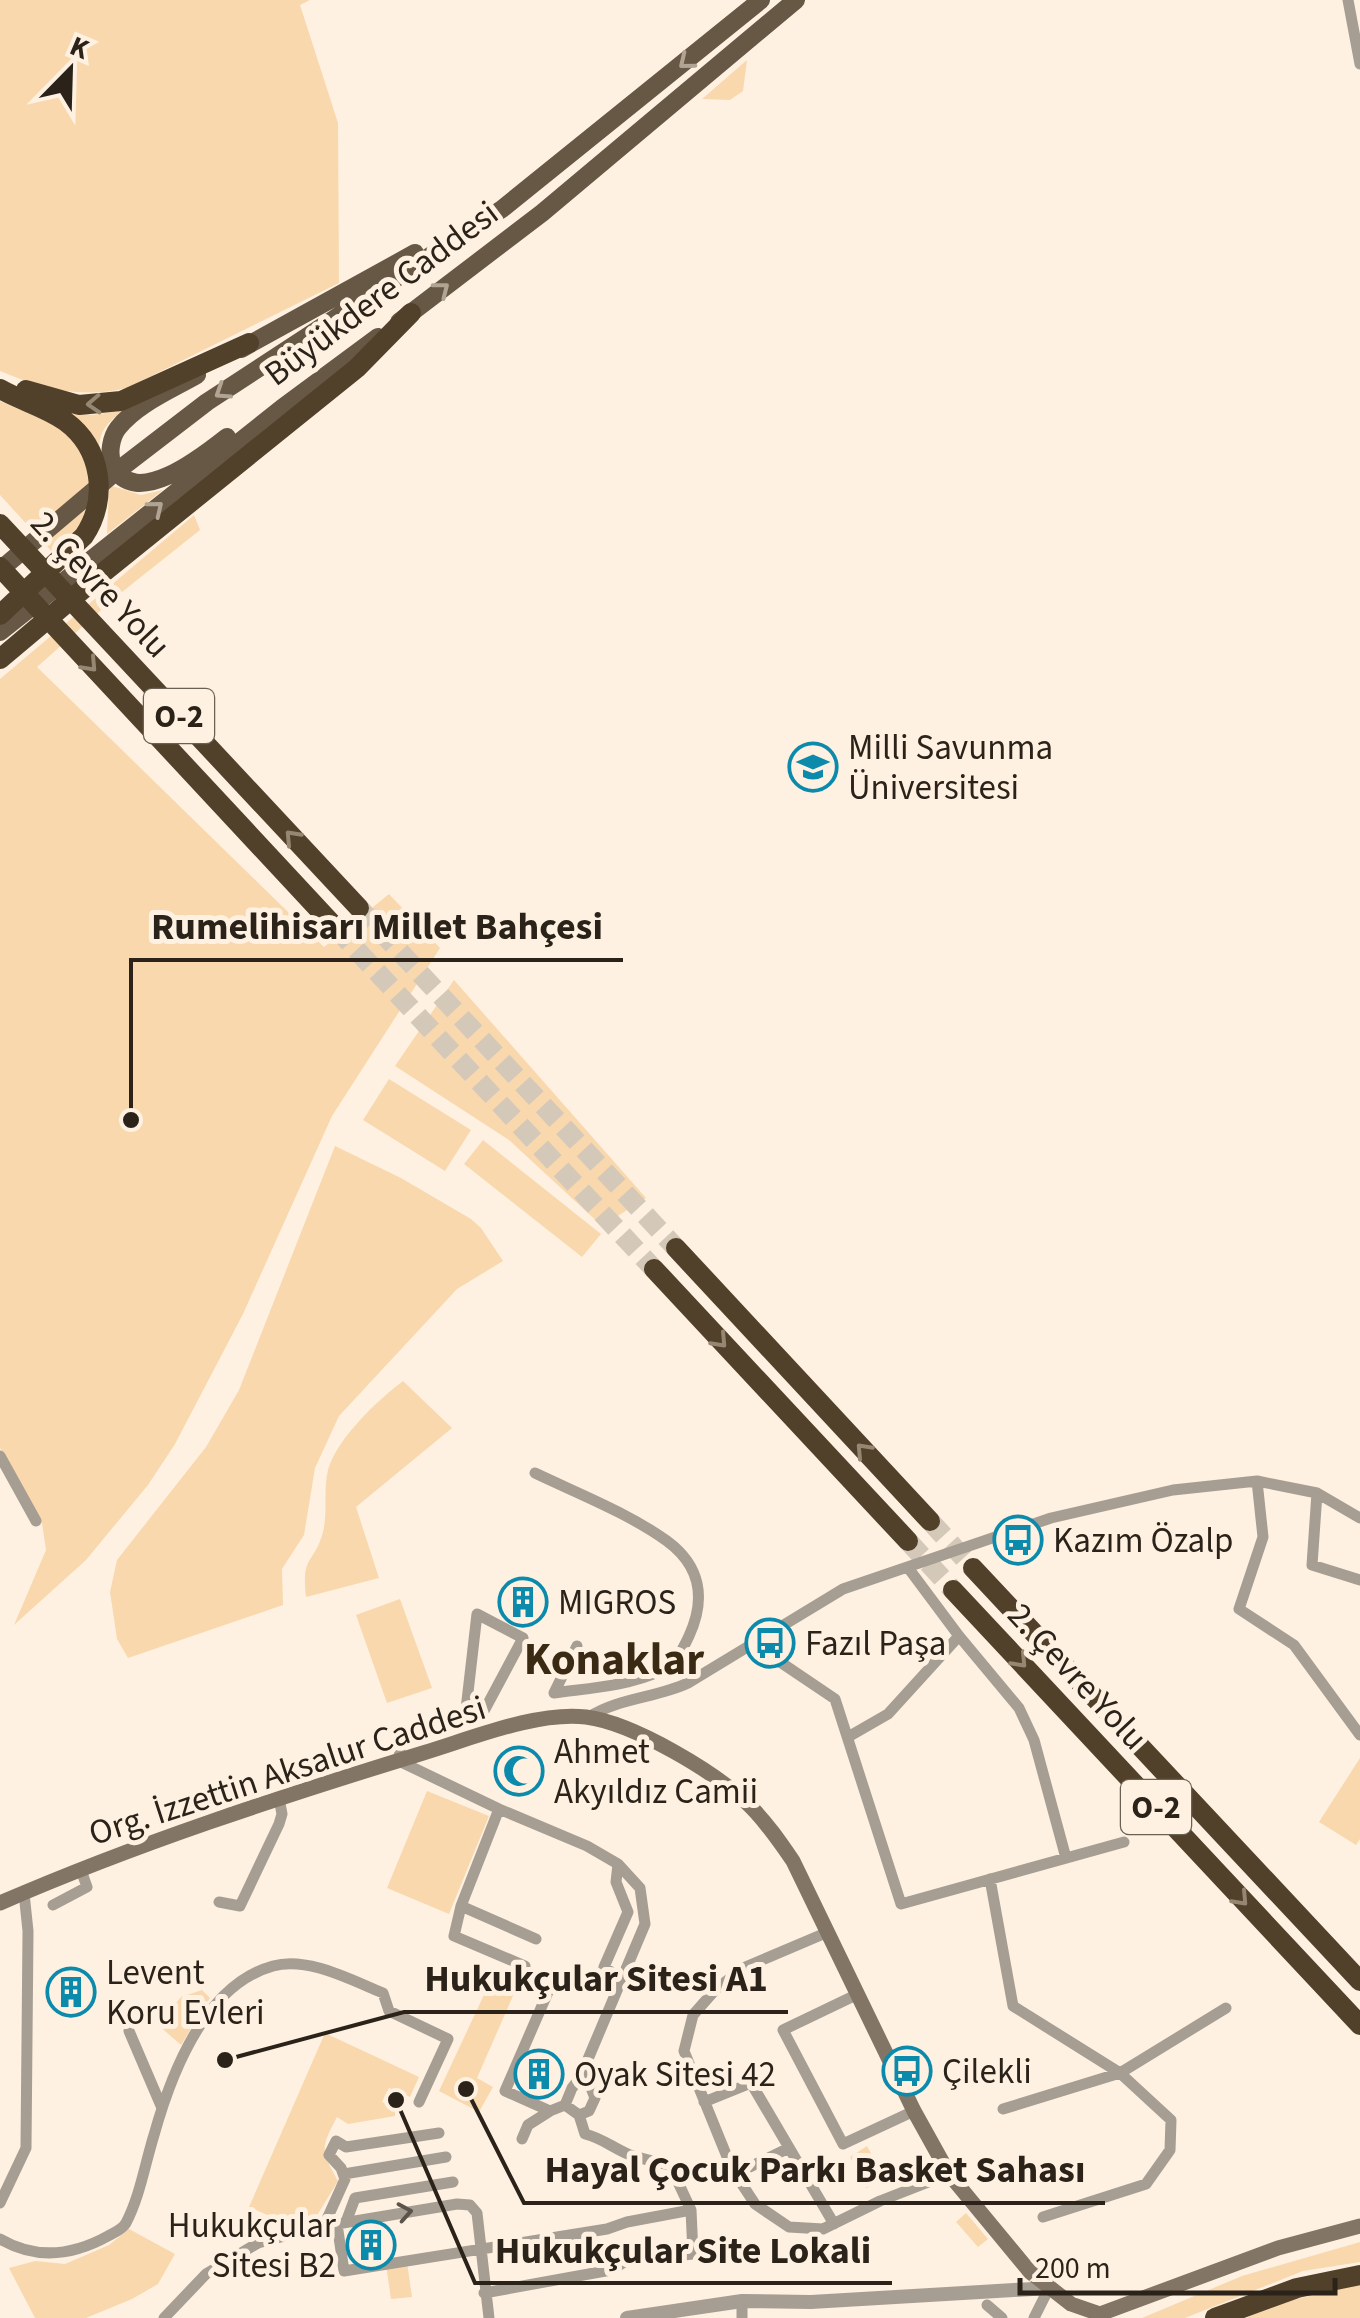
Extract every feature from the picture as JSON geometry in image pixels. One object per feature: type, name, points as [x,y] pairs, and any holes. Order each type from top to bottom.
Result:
[{"type":"highway","points":[[0,660],[13,620],[357,368],[412,312]]},
{"type":"highway","points":[[0,379],[65,402],[101,405],[120,401],[248,342]]},
{"type":"highway","points":[[0,389],[76,430],[95,460],[100,492],[84,536],[79,569],[13,620]]},
{"type":"highway","name":"2. Çevre Yolu","points":[[0,524],[358,908]]},
{"type":"highway","name":"2. Çevre Yolu","points":[[0,568],[336,928]]},
{"type":"highway","points":[[676,1248],[930,1521]]},
{"type":"highway","points":[[654,1269],[908,1542]]},
{"type":"highway","name":"2. Çevre Yolu","points":[[973,1568],[1360,1981]]},
{"type":"highway","name":"2. Çevre Yolu","points":[[953,1590],[1360,2025]]},
{"type":"highway","points":[[1215,2318],[1297,2288],[1360,2275]]},
{"type":"main road","name":"Büyükdere Caddesi","points":[[0,568],[174,426],[542,178],[761,0]]},
{"type":"main road","name":"Büyükdere Caddesi","points":[[79,569],[282,408],[542,213],[796,0]]},
{"type":"main road","points":[[282,408],[252,418],[179,470],[158,480],[130,482],[110,458],[112,438],[128,418],[248,342],[426,247],[458,238]]},
{"type":"main road","name":"Org. İzzettin Aksalur Caddesi","points":[[0,1903],[155,1840],[278,1798],[550,1718],[589,1717],[646,1737],[740,1796],[793,1861],[914,2111],[949,2174],[1030,2272],[1071,2304],[1100,2314],[1278,2248],[1360,2226]]},
{"type":"street","points":[[1348,0],[1360,64]]},
{"type":"street","points":[[0,1456],[36,1521]]},
{"type":"street","points":[[536,1473],[667,1541],[687,1559],[698,1579],[697,1618],[680,1656],[665,1668],[640,1680],[554,1693],[577,1646]]},
{"type":"street","points":[[1257,1481],[1263,1537],[1240,1609],[1294,1645],[1360,1736]]},
{"type":"street","points":[[589,1717],[602,1709],[672,1690],[844,1589],[1050,1518],[1173,1490],[1257,1481],[1318,1493],[1360,1518]]},
{"type":"street","points":[[1318,1493],[1312,1565],[1360,1580]]},
{"type":"street","points":[[909,1568],[959,1636],[1020,1708],[1034,1740],[1066,1858]]},
{"type":"street","points":[[465,1718],[477,1614],[523,1638],[484,1711],[465,1718],[408,1739],[400,1748],[399,1761],[586,1846],[618,1864],[640,1888],[644,1924],[584,2070],[565,2105],[528,2125],[522,2138]]},
{"type":"street","points":[[848,1736],[888,1714],[959,1636]]},
{"type":"street","points":[[752,1643],[835,1699],[902,1904],[1124,1842]]},
{"type":"street","points":[[219,1902],[240,1906],[279,1824],[282,1814],[278,1798]]},
{"type":"street","points":[[500,1810],[461,1906],[454,1936],[525,1966]]},
{"type":"street","points":[[618,1864],[616,1882],[628,1912],[604,1967],[622,1979]]},
{"type":"street","points":[[53,1905],[87,1886],[81,1870]]},
{"type":"street","points":[[990,1879],[1013,2006],[1120,2073],[1171,2120],[1170,2150],[1146,2184],[1043,2217]]},
{"type":"street","points":[[0,2204],[26,2148],[28,1931],[24,1893]]},
{"type":"street","points":[[461,1906],[536,1939]]},
{"type":"street","points":[[828,1932],[744,1968],[715,1990],[693,2015],[684,2050],[735,2174],[754,2204],[789,2227],[823,2229],[949,2174]]},
{"type":"street","points":[[0,2239],[15,2248],[61,2255],[91,2246],[124,2228],[162,2108],[201,2027],[229,1989],[274,1965],[321,1967],[344,1976],[382,1993],[389,2011],[448,2039],[419,2102]]},
{"type":"street","points":[[548,1992],[505,2091],[550,2111]]},
{"type":"street","points":[[858,1994],[783,2030],[843,2144],[914,2111]]},
{"type":"street","points":[[1003,2109],[1120,2073],[1226,2008]]},
{"type":"street","points":[[130,2031],[162,2108]]},
{"type":"street","points":[[565,2105],[579,2114],[589,2111],[595,2098],[584,2070]]},
{"type":"street","points":[[704,2102],[751,2083],[834,2224]]},
{"type":"street","points":[[484,2293],[610,2270],[626,2261],[692,2254],[691,2210],[670,2165],[636,2158],[607,2144],[600,2136],[582,2140],[579,2114]]},
{"type":"street","points":[[319,2227],[343,2186],[344,2174],[330,2155],[336,2140],[346,2147],[440,2132]]},
{"type":"street","points":[[735,2174],[790,2148]]},
{"type":"street","points":[[344,2174],[446,2156]]},
{"type":"street","points":[[454,2182],[355,2198],[342,2223],[344,2271],[608,2230],[627,2222],[691,2210]]},
{"type":"street","points":[[164,2318],[206,2274],[275,2237],[457,2204],[470,2205],[477,2213],[489,2318]]},
{"type":"street","points":[[627,2318],[742,2302],[812,2310],[1049,2288]]},
{"type":"street","points":[[1034,2318],[1049,2288]]},
{"type":"street","points":[[742,2302],[742,2318]]},
{"type":"street","points":[[987,2305],[1002,2318]]},
{"type":"shaded area","points":[[0,0],[310,0],[300,5],[338,123],[339,283],[127,388],[94,393],[62,390],[0,371]]},
{"type":"shaded area","points":[[747,60],[743,91],[730,100],[702,99]]},
{"type":"shaded area","points":[[0,401],[62,428],[85,456],[92,500],[79,529],[55,555],[0,495]]},
{"type":"shaded area","points":[[126,410],[106,427],[99,452],[63,411],[92,415]]},
{"type":"shaded area","points":[[109,485],[141,495],[163,490],[107,534]]},
{"type":"shaded area","points":[[194,515],[200,530],[37,667],[324,947],[389,894],[440,948],[332,1116],[243,1314],[175,1444],[148,1485],[86,1560],[14,1625],[46,1550],[42,1523],[0,1448],[0,679]]},
{"type":"shaded area","points":[[454,980],[646,1198],[602,1226],[509,1140],[395,1066]]},
{"type":"shaded area","points":[[389,1079],[471,1130],[445,1171],[363,1120]]},
{"type":"shaded area","points":[[483,1140],[601,1234],[582,1257],[464,1164]]},
{"type":"shaded area","points":[[335,1146],[401,1178],[471,1219],[503,1261],[457,1289],[339,1416],[315,1468],[304,1535],[282,1569],[283,1605],[128,1658],[117,1639],[110,1592],[117,1560],[206,1447],[239,1390]]},
{"type":"shaded area","points":[[403,1381],[452,1428],[356,1507],[379,1578],[306,1597],[305,1573],[323,1532],[328,1470],[333,1458],[360,1421]]},
{"type":"shaded area","points":[[400,1599],[432,1688],[387,1703],[356,1615]]},
{"type":"shaded area","points":[[1360,1758],[1360,1839],[1356,1845],[1319,1822]]},
{"type":"shaded area","points":[[427,1791],[489,1816],[449,1914],[387,1888]]},
{"type":"shaded area","points":[[496,1969],[520,1980],[477,2078],[493,2087],[479,2112],[439,2091]]},
{"type":"shaded area","points":[[202,1990],[210,1998],[181,2045],[158,2025],[181,1997]]},
{"type":"shaded area","points":[[325,2033],[419,2077],[410,2097],[389,2088],[382,2102],[395,2108],[395,2116],[348,2124],[337,2117],[325,2149],[338,2181],[316,2217],[289,2224],[249,2207]]},
{"type":"shaded area","points":[[867,2146],[885,2179],[866,2188],[850,2157]]},
{"type":"shaded area","points":[[966,2213],[988,2239],[978,2247],[956,2222]]},
{"type":"shaded area","points":[[129,2229],[175,2254],[158,2284],[86,2318],[35,2318],[9,2268],[35,2261],[65,2264],[109,2245]]},
{"type":"shaded area","points":[[1360,2242],[1360,2262],[1303,2271],[1185,2318],[1142,2318],[1242,2276]]},
{"type":"shaded area","points":[[407,2262],[412,2297],[391,2299],[386,2265]]},
{"type":"shaded area","points":[[1360,2284],[1360,2318],[1246,2318],[1272,2305]]},
{"type":"tunnel","points":[[359,908],[676,1248]]},
{"type":"tunnel","points":[[336,928],[654,1269]]},
{"type":"tunnel","points":[[930,1521],[973,1568]]},
{"type":"tunnel","points":[[908,1541],[953,1590]]},
{"type":"place","name":"Milli Savunma Üniversitesi","points":[[813,767]]},
{"type":"place","name":"Rumelihisarı Millet Bahçesi","points":[[131,1120]]},
{"type":"place","name":"Kazım Özalp","points":[[1018,1540]]},
{"type":"place","name":"MIGROS","points":[[523,1602]]},
{"type":"place","name":"Fazıl Paşa","points":[[770,1643]]},
{"type":"place","name":"Ahmet Akyıldız Camii","points":[[519,1771]]},
{"type":"place","name":"Levent Koru Evleri","points":[[71,1992]]},
{"type":"place","name":"Hukukçular Sitesi A1","points":[[225,2060]]},
{"type":"place","name":"Çilekli","points":[[907,2071]]},
{"type":"place","name":"Oyak Sitesi 42","points":[[539,2074]]},
{"type":"place","name":"Hayal Çocuk Parkı Basket Sahası","points":[[466,2089]]},
{"type":"place","name":"Hukukçular Site Lokali","points":[[396,2100]]},
{"type":"place","name":"Hukukçular Sitesi B2","points":[[371,2245]]},
{"type":"district","name":"Konaklar","points":[[614,1658]]}]
